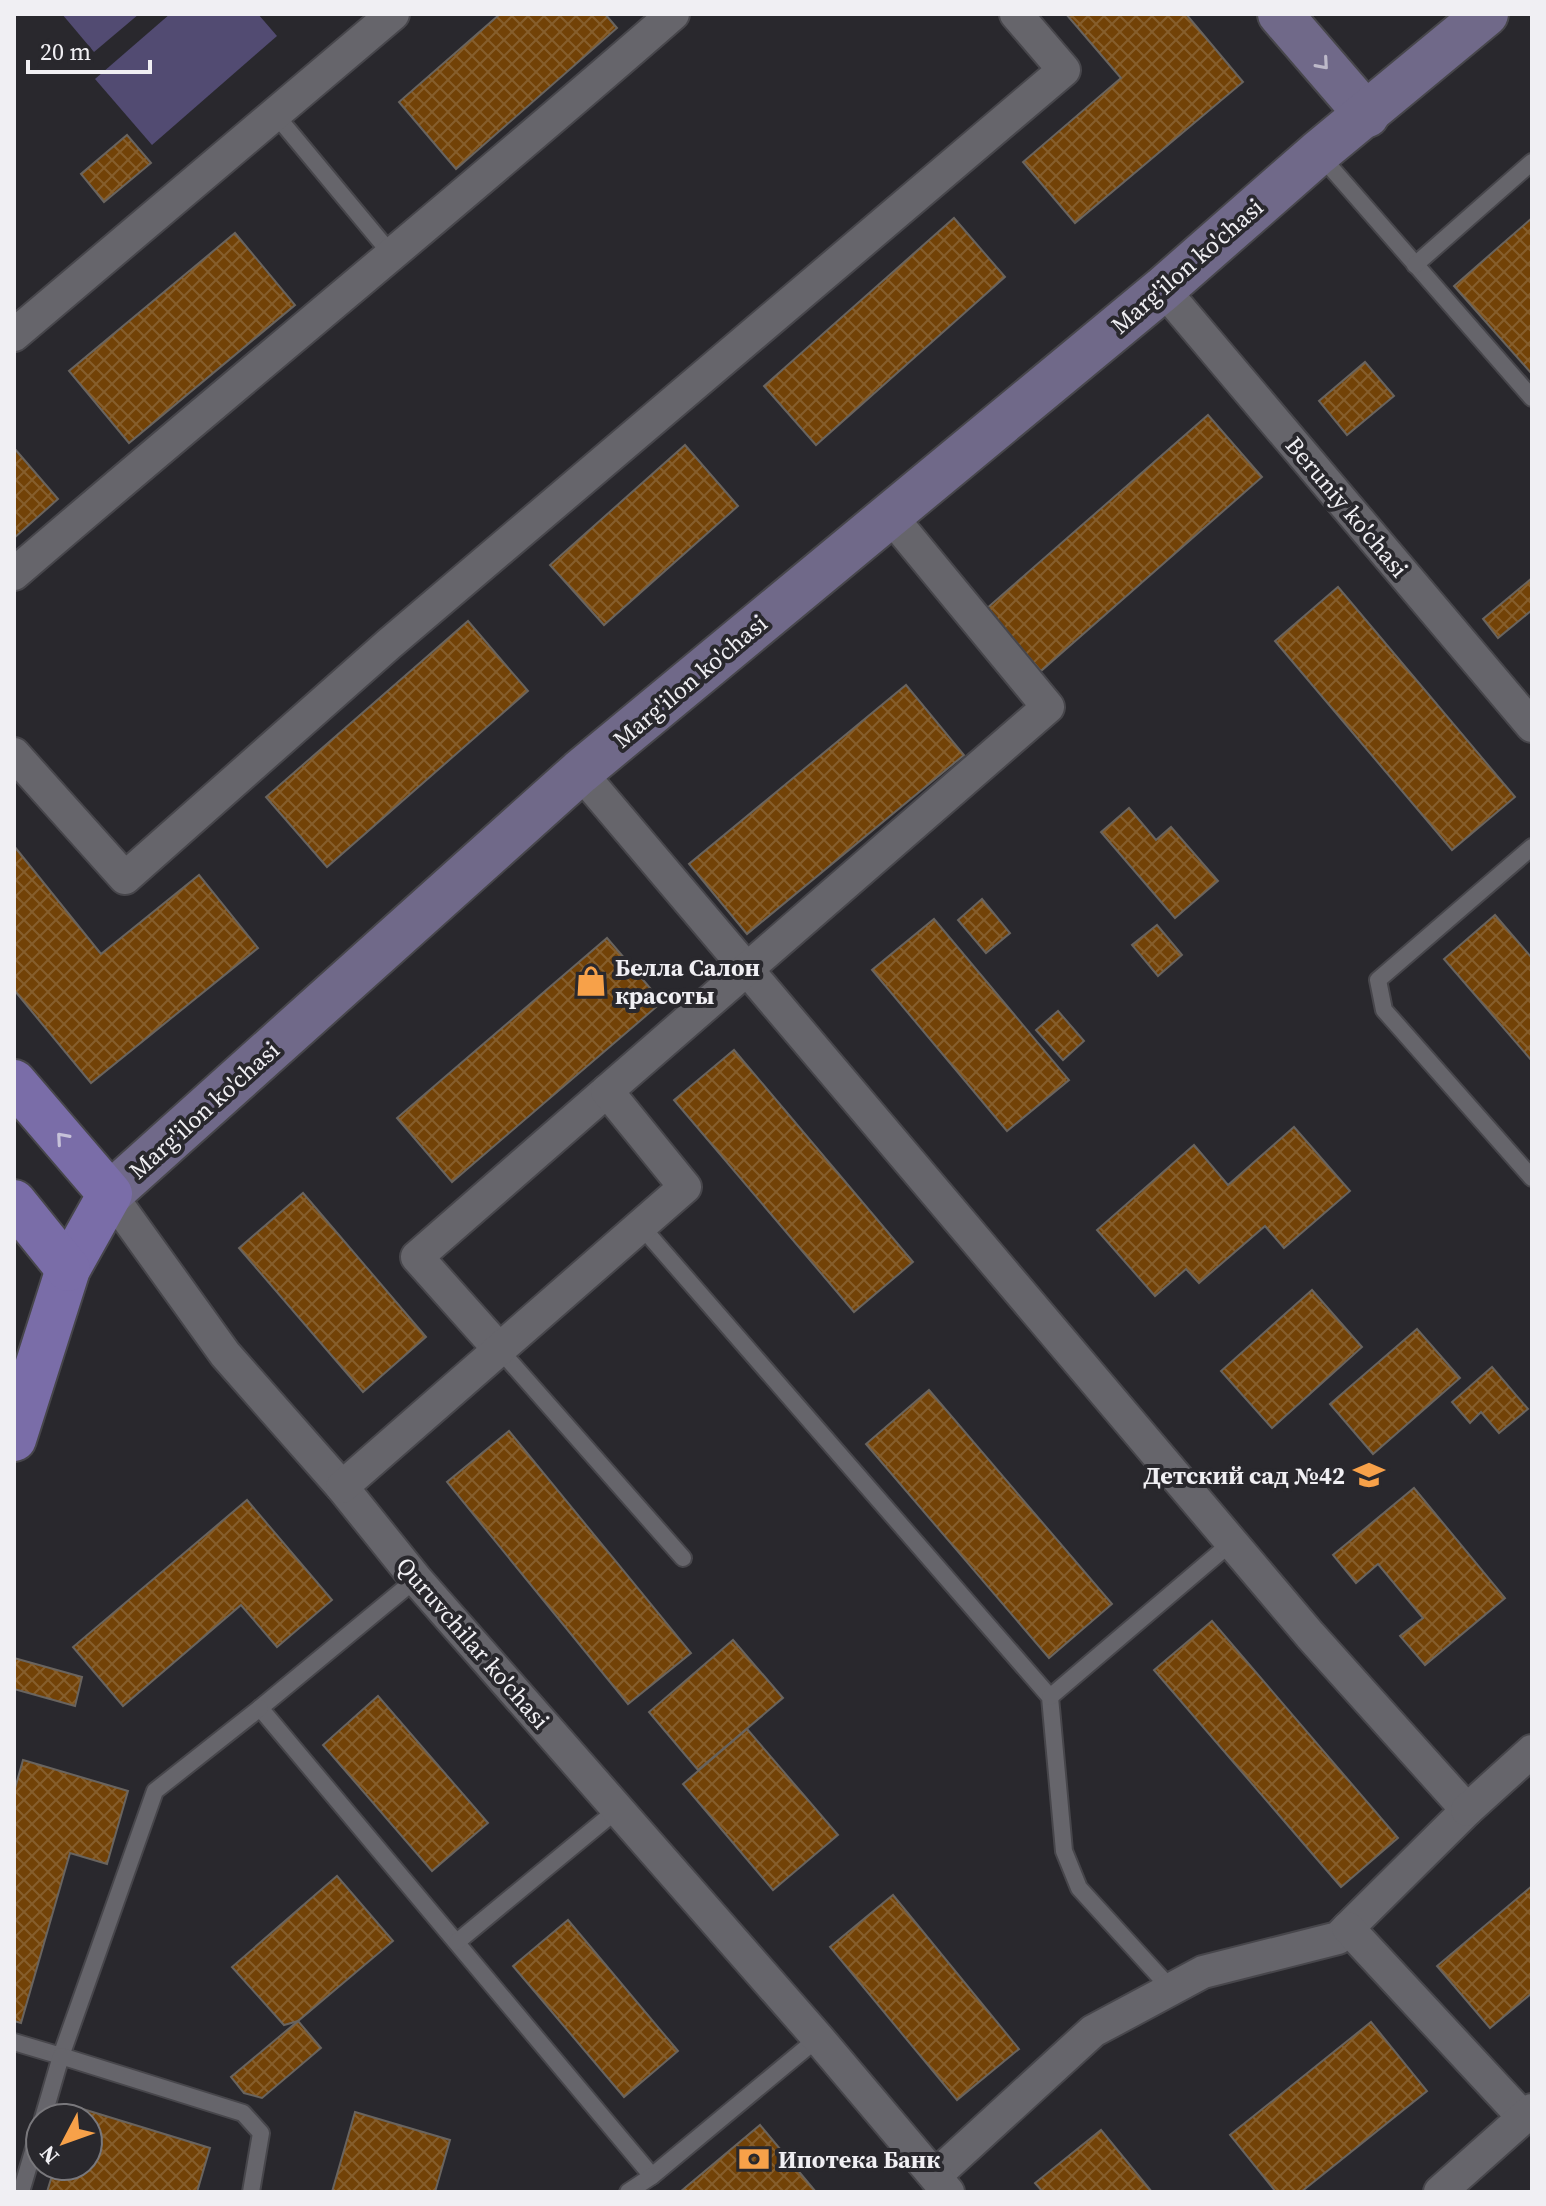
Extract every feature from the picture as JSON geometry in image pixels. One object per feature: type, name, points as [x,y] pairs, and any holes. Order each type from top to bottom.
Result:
[{"type":"main road","name":"Quruvchilar ko'chasi","points":[[14,1082],[110,1194]]},
{"type":"main road","name":"Marg'ilon ko'chasi","points":[[14,1439],[68,1269],[110,1194]]},
{"type":"main road","points":[[14,1202],[68,1269]]},
{"type":"street","points":[[14,335],[393,14]]},
{"type":"street","points":[[14,574],[257,364],[392,255],[673,14]]},
{"type":"street","points":[[14,754],[125,878],[401,634],[1064,70],[1016,14]]},
{"type":"street","points":[[1280,14],[1367,115]]},
{"type":"street","name":"Marg'ilon ko'chasi","points":[[110,1194],[580,772],[1163,289],[1318,153],[1486,14]]},
{"type":"street","name":"Beruniy ko'chasi","points":[[1163,289],[1532,726]]},
{"type":"street","points":[[499,1349],[417,1257],[1048,707],[889,514]]},
{"type":"street","points":[[580,772],[1232,1542],[1467,1810]]},
{"type":"street","points":[[342,1487],[685,1187],[607,1091]]},
{"type":"street","name":"Quruvchilar ko'chasi","points":[[110,1194],[225,1354],[342,1487],[416,1579],[942,2184]]},
{"type":"street","points":[[942,2184],[1093,2031],[1203,1972],[1338,1938],[1467,1810],[1532,1751]]},
{"type":"street","points":[[1348,1928],[1528,2114],[1440,2192]]},
{"type":"lane","points":[[275,114],[392,255]]},
{"type":"lane","points":[[1318,153],[1532,398]]},
{"type":"lane","points":[[1415,265],[1532,162]]},
{"type":"lane","points":[[1532,847],[1378,980],[1384,1010],[1532,1178]]},
{"type":"lane","points":[[641,1226],[1050,1697],[1064,1851],[1079,1888],[1171,1989]]},
{"type":"lane","points":[[499,1349],[683,1558]]},
{"type":"lane","points":[[1050,1697],[1232,1542]]},
{"type":"lane","points":[[48,2102],[155,1791],[416,1579]]},
{"type":"lane","points":[[260,1708],[652,2176]]},
{"type":"lane","points":[[457,1942],[618,1809]]},
{"type":"lane","points":[[628,2192],[652,2176],[818,2038]]},
{"type":"lane","points":[[14,2042],[243,2113],[261,2133],[251,2192]]},
{"type":"shaded area","points":[[62,14],[139,14],[94,52]]},
{"type":"shaded area","points":[[170,14],[258,14],[277,36],[152,145],[95,79]]},
{"type":"building","points":[[500,14],[605,14],[617,28],[456,169],[399,102]]},
{"type":"building","points":[[1066,14],[1186,14],[1243,82],[1075,223],[1023,162],[1121,78]]},
{"type":"building","points":[[127,135],[151,163],[104,202],[81,174]]},
{"type":"building","points":[[954,218],[1005,277],[816,445],[764,386]]},
{"type":"building","points":[[1532,218],[1532,374],[1454,286]]},
{"type":"building","points":[[235,233],[295,305],[129,443],[69,371]]},
{"type":"building","points":[[1365,362],[1394,396],[1347,435],[1319,401]]},
{"type":"building","points":[[1208,415],[1262,477],[1041,671],[986,609]]},
{"type":"building","points":[[685,445],[738,506],[604,625],[550,565]]},
{"type":"building","points":[[14,448],[58,499],[14,538]]},
{"type":"building","points":[[1532,578],[1532,610],[1498,638],[1483,619]]},
{"type":"building","points":[[1338,587],[1515,797],[1452,850],[1275,641]]},
{"type":"building","points":[[468,621],[528,691],[327,867],[266,797]]},
{"type":"building","points":[[906,685],[964,755],[747,934],[689,864]]},
{"type":"building","points":[[1129,808],[1156,840],[1171,827],[1218,881],[1175,918],[1101,832]]},
{"type":"building","points":[[14,846],[101,954],[199,875],[258,948],[91,1083],[14,990]]},
{"type":"building","points":[[982,899],[1010,933],[986,953],[958,920]]},
{"type":"building","points":[[1495,915],[1532,958],[1532,1061],[1444,959]]},
{"type":"building","points":[[934,919],[1069,1080],[1007,1131],[872,970]]},
{"type":"building","points":[[1157,925],[1182,955],[1158,976],[1132,945]]},
{"type":"building","points":[[607,938],[662,1002],[452,1182],[397,1118]]},
{"type":"building","points":[[1058,1011],[1084,1041],[1063,1060],[1036,1030]]},
{"type":"building","points":[[734,1050],[913,1262],[854,1312],[674,1100]]},
{"type":"building","points":[[1294,1127],[1350,1191],[1284,1248],[1265,1226],[1199,1283],[1186,1269],[1155,1296],[1097,1230],[1194,1145],[1228,1185]]},
{"type":"building","points":[[303,1193],[426,1337],[363,1392],[239,1248]]},
{"type":"building","points":[[1312,1290],[1362,1347],[1272,1428],[1221,1371]]},
{"type":"building","points":[[1417,1329],[1460,1378],[1373,1454],[1330,1404]]},
{"type":"building","points":[[1492,1367],[1528,1409],[1499,1433],[1481,1412],[1470,1423],[1452,1402]]},
{"type":"building","points":[[929,1390],[1112,1604],[1049,1658],[866,1444]]},
{"type":"building","points":[[509,1431],[691,1653],[628,1704],[447,1482]]},
{"type":"building","points":[[1414,1488],[1505,1598],[1425,1665],[1400,1636],[1423,1618],[1378,1564],[1356,1583],[1333,1555]]},
{"type":"building","points":[[247,1500],[332,1600],[277,1647],[241,1605],[123,1706],[73,1647]]},
{"type":"building","points":[[1212,1621],[1398,1838],[1341,1887],[1154,1670]]},
{"type":"building","points":[[733,1640],[783,1698],[698,1770],[649,1712]]},
{"type":"building","points":[[14,1658],[82,1677],[75,1706],[14,1689]]},
{"type":"building","points":[[378,1696],[488,1823],[432,1871],[323,1745]]},
{"type":"building","points":[[747,1729],[838,1835],[773,1890],[683,1784]]},
{"type":"building","points":[[23,1760],[128,1791],[107,1864],[70,1853],[21,2023],[14,2021],[14,1792]]},
{"type":"building","points":[[337,1876],[393,1941],[298,2021],[284,2025],[232,1967]]},
{"type":"building","points":[[1532,1886],[1532,1993],[1490,2028],[1437,1966]]},
{"type":"building","points":[[893,1895],[1019,2049],[957,2100],[830,1947]]},
{"type":"building","points":[[568,1920],[678,2051],[624,2097],[513,1966]]},
{"type":"building","points":[[298,2021],[321,2048],[262,2098],[244,2093],[231,2077]]},
{"type":"building","points":[[1371,2022],[1427,2091],[1301,2192],[1276,2192],[1230,2135]]},
{"type":"building","points":[[355,2112],[450,2140],[435,2192],[332,2192]]},
{"type":"building","points":[[104,2116],[210,2148],[197,2192],[47,2192],[50,2182],[104,2182]]},
{"type":"building","name":"Ипотека Банк","points":[[760,2125],[816,2192],[680,2192]]},
{"type":"building","points":[[1101,2130],[1152,2192],[1043,2192],[1035,2183]]},
{"type":"place","name":"Белла Салон красоты","points":[[591,981]]},
{"type":"place","name":"Детский сад №42","points":[[1369,1475]]},
{"type":"place","name":"Ипотека Банк","points":[[754,2159]]}]
